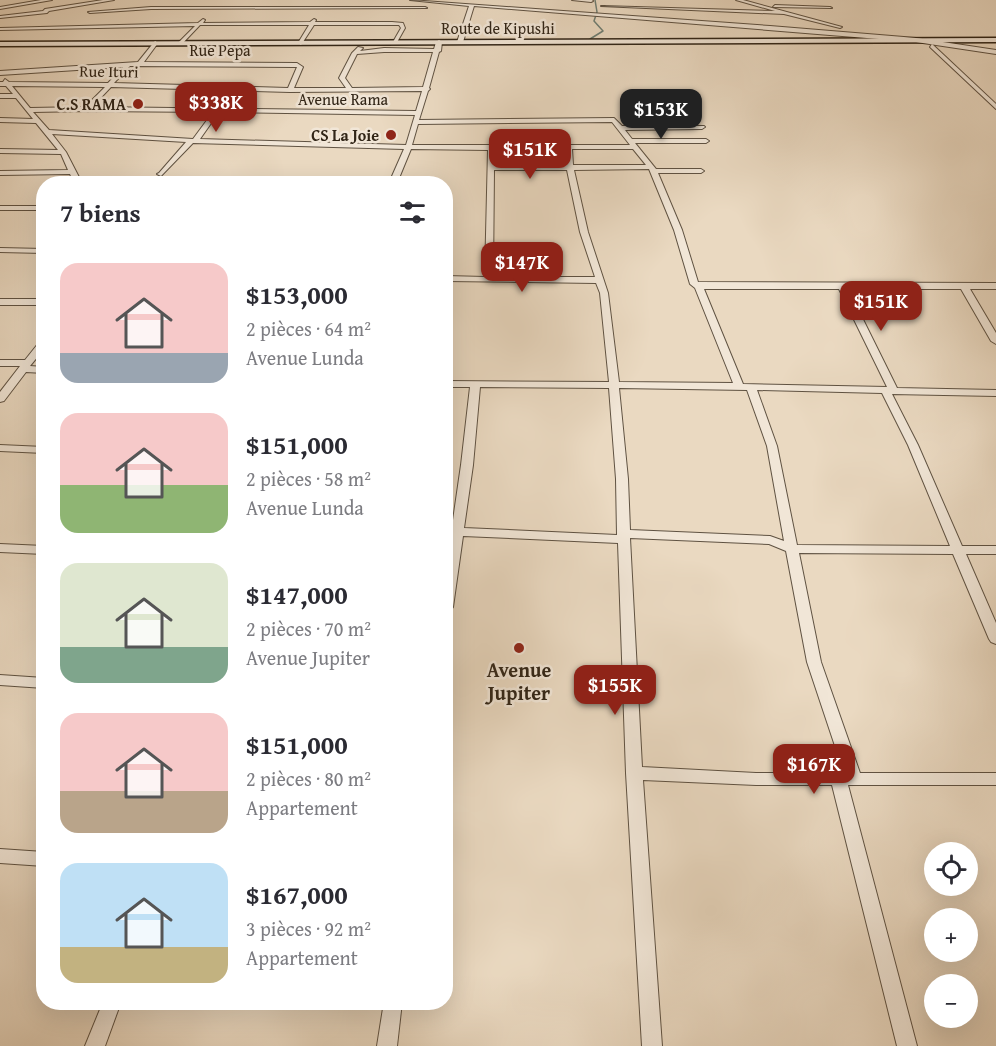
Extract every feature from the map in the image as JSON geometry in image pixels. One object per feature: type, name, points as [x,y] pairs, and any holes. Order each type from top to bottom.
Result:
[{"type":"main road","name":"Route de Kipushi","points":[[0,44],[996,40]]},
{"type":"street","points":[[0,8],[50,0]]},
{"type":"street","points":[[0,17],[47,12],[45,9],[110,0],[123,9]]},
{"type":"street","points":[[187,8],[194,0]]},
{"type":"street","points":[[302,43],[323,0]]},
{"type":"street","points":[[412,0],[876,36],[996,54]]},
{"type":"street","points":[[516,8],[520,0]]},
{"type":"street","points":[[574,0],[591,1]]},
{"type":"street","points":[[737,0],[876,36]]},
{"type":"street","points":[[824,0],[836,15]]},
{"type":"street","points":[[181,43],[200,24],[217,1]]},
{"type":"street","points":[[606,14],[603,3],[782,13]]},
{"type":"street","points":[[755,5],[830,8]]},
{"type":"street","points":[[90,12],[123,9],[471,6]]},
{"type":"street","points":[[460,42],[471,6]]},
{"type":"street","points":[[841,22],[846,28]]},
{"type":"street","points":[[0,29],[66,24],[396,23],[403,27],[396,42]]},
{"type":"street","points":[[912,40],[932,46],[996,54]]},
{"type":"street","points":[[350,89],[342,78],[355,53],[364,42]]},
{"type":"street","points":[[396,176],[408,147],[439,42]]},
{"type":"street","points":[[75,176],[63,152],[29,110],[4,84],[0,74],[140,64],[155,43]]},
{"type":"street","points":[[932,46],[996,107]]},
{"type":"street","points":[[355,53],[384,50],[438,51]]},
{"type":"street","points":[[87,109],[129,64]]},
{"type":"street","name":"Rue Pepa","points":[[140,64],[298,66],[290,90]]},
{"type":"street","name":"Rue Ituri","points":[[4,84],[290,90],[426,89]]},
{"type":"street","points":[[0,96],[16,96]]},
{"type":"street","name":"Avenue Rama","points":[[29,110],[418,113]]},
{"type":"street","points":[[161,174],[193,141],[217,111]]},
{"type":"street","points":[[0,120],[38,121]]},
{"type":"street","points":[[416,122],[614,120],[653,169],[678,230],[694,284],[699,286],[996,286]]},
{"type":"street","points":[[620,128],[702,127]]},
{"type":"street","points":[[47,132],[135,140],[490,149],[706,141]]},
{"type":"street","points":[[569,147],[570,167],[584,232],[603,293],[609,326],[622,479],[634,773],[646,917],[652,1046]]},
{"type":"street","points":[[489,280],[490,149]]},
{"type":"street","points":[[0,151],[63,152]]},
{"type":"street","points":[[490,168],[570,167],[700,171]]},
{"type":"street","points":[[0,173],[73,172]]},
{"type":"street","points":[[0,208],[36,208]]},
{"type":"street","points":[[0,250],[36,251]]},
{"type":"street","points":[[453,279],[598,280]]},
{"type":"street","points":[[699,286],[772,446],[814,662],[846,778],[907,1046]]},
{"type":"street","points":[[842,286],[890,391],[996,639]]},
{"type":"street","points":[[964,286],[996,341]]},
{"type":"street","points":[[0,302],[36,302]]},
{"type":"street","points":[[0,399],[36,353]]},
{"type":"street","points":[[0,363],[36,368]]},
{"type":"street","points":[[453,384],[614,384],[996,393]]},
{"type":"street","points":[[453,523],[467,465],[475,384]]},
{"type":"street","points":[[0,448],[36,450]]},
{"type":"street","points":[[453,531],[770,540],[791,548],[996,550]]},
{"type":"street","points":[[0,548],[36,550]]},
{"type":"street","points":[[0,680],[36,682]]},
{"type":"street","points":[[634,773],[756,779],[996,779]]},
{"type":"street","points":[[0,856],[36,859]]},
{"type":"street","points":[[95,1046],[109,1010]]},
{"type":"street","points":[[387,1046],[392,1010]]},
{"type":"waterway","points":[[590,39],[603,31],[594,21],[597,12],[595,0]]},
{"type":"place","name":"C.S RAMA","points":[[138,104]]},
{"type":"place","name":"CS La Joie","points":[[391,135]]},
{"type":"place","name":"Avenue Jupiter","points":[[519,648]]}]
